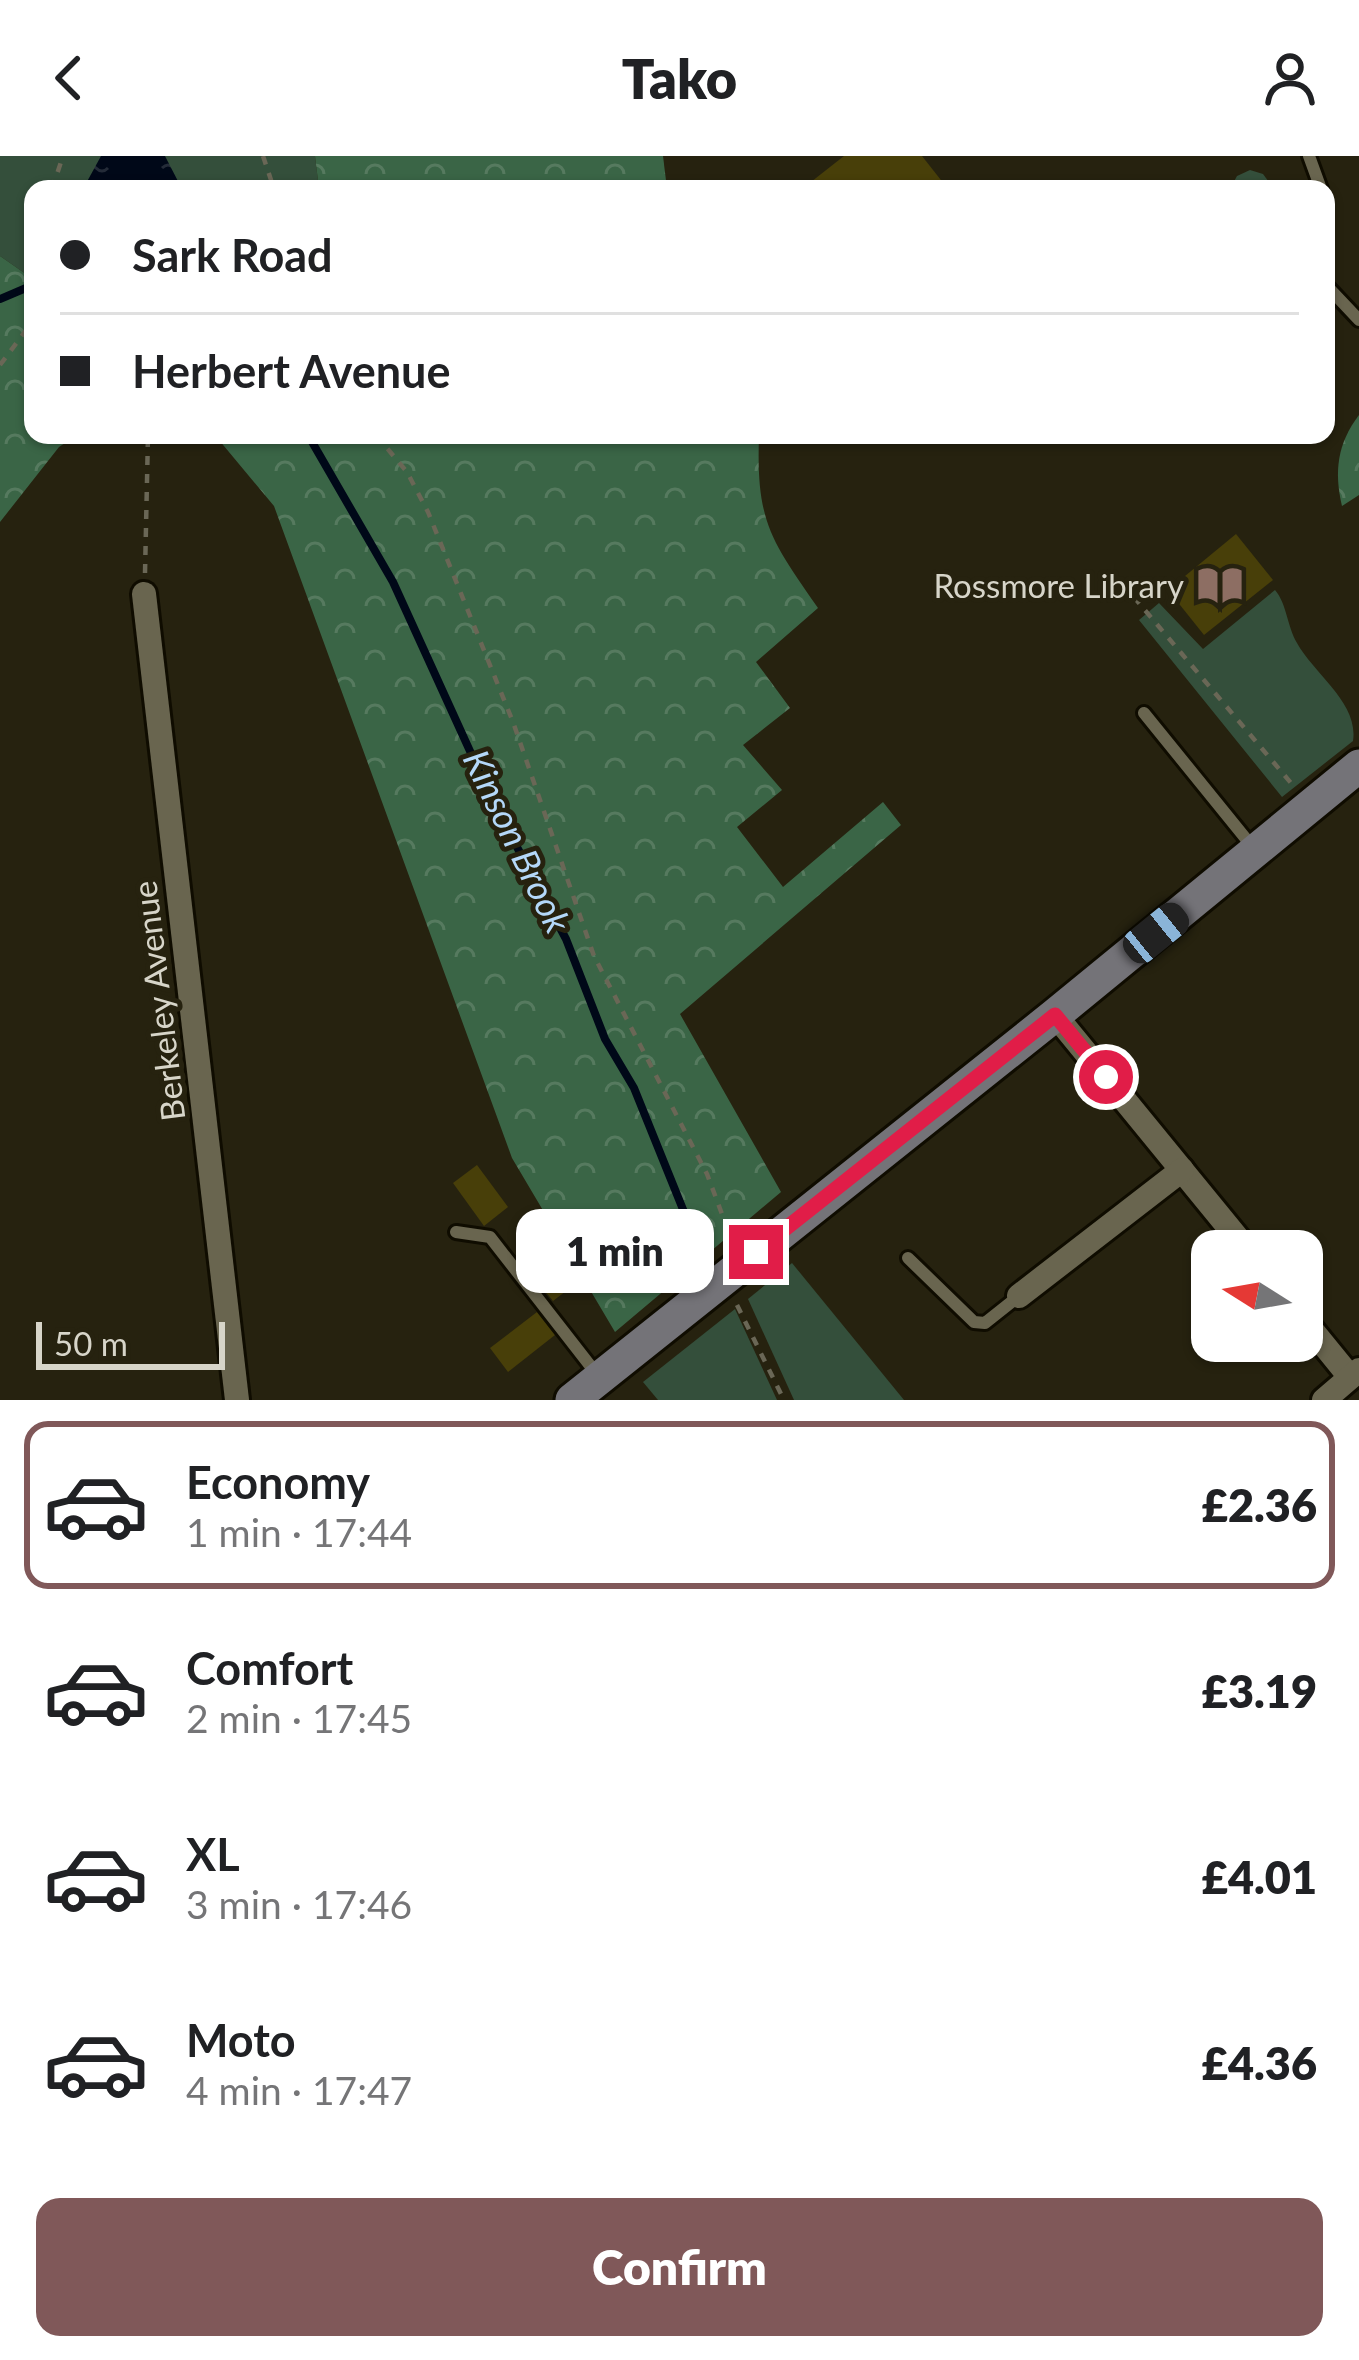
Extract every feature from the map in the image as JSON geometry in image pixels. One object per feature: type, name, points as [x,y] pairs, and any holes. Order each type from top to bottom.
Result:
[{"type":"street","name":"Berkeley Avenue","points":[[144,594],[237,1400]]},
{"type":"street","points":[[572,1400],[1359,766]]},
{"type":"street","points":[[1055,1015],[1231,1230]]},
{"type":"street","points":[[1019,1296],[1182,1170]]},
{"type":"street","points":[[1323,1340],[1354,1373],[1324,1400]]},
{"type":"lane","points":[[1335,295],[1359,320]]},
{"type":"lane","points":[[1144,713],[1256,850]]},
{"type":"lane","points":[[456,1232],[490,1238],[600,1378]]},
{"type":"lane","points":[[908,1258],[974,1322],[986,1323],[1019,1296]]},
{"type":"path","points":[[0,365],[24,333]]},
{"type":"path","points":[[144,594],[148,444]]},
{"type":"path","points":[[384,444],[407,472],[428,512],[513,722],[594,956],[707,1174],[732,1241]]},
{"type":"path","points":[[1122,583],[1310,806]]},
{"type":"path","points":[[719,1282],[745,1315],[784,1400]]},
{"type":"green space","points":[[0,156],[315,156],[318,180],[24,180],[24,273],[0,256]]},
{"type":"green space","points":[[315,156],[663,156],[666,180],[318,180]]},
{"type":"green space","points":[[1250,170],[1267,180],[1235,180]]},
{"type":"green space","points":[[0,256],[24,273],[24,444],[64,444],[0,522]]},
{"type":"green space","points":[[1359,415],[1359,495],[1342,506],[1339,459]]},
{"type":"green space","points":[[222,444],[759,444],[760,489],[769,528],[818,608],[756,662],[790,708],[743,745],[782,790],[737,827],[783,887],[883,802],[901,825],[680,1014],[781,1192],[615,1332],[512,1158],[274,506]]},
{"type":"green space","points":[[1275,590],[1297,643],[1342,701],[1353,727],[1353,741],[1282,797],[1139,620],[1159,603],[1203,649]]},
{"type":"green space","points":[[792,1263],[904,1400],[794,1400],[748,1299]]},
{"type":"green space","points":[[735,1309],[777,1400],[658,1400],[643,1382]]},
{"type":"water","points":[[101,156],[165,156],[177,180],[88,180]]},
{"type":"building","points":[[844,156],[922,156],[941,180],[813,180]]},
{"type":"building","name":"Rossmore Library","points":[[1236,534],[1273,580],[1204,635],[1168,590]]},
{"type":"building","points":[[477,1165],[508,1207],[484,1226],[453,1183]]},
{"type":"building","points":[[549,1256],[569,1281],[563,1287],[566,1291],[553,1301],[530,1272]]},
{"type":"building","points":[[537,1312],[555,1335],[508,1372],[490,1348]]},
{"type":"waterway","points":[[0,299],[24,289]]},
{"type":"waterway","name":"Kinson Brook","points":[[313,444],[393,582],[495,806],[566,939],[605,1039],[634,1088],[703,1259]]},
{"type":"place","name":"Rossmore Library","points":[[1220,585]]},
{"type":"route","points":[[756,1252],[1055,1015],[1106,1077]]}]
